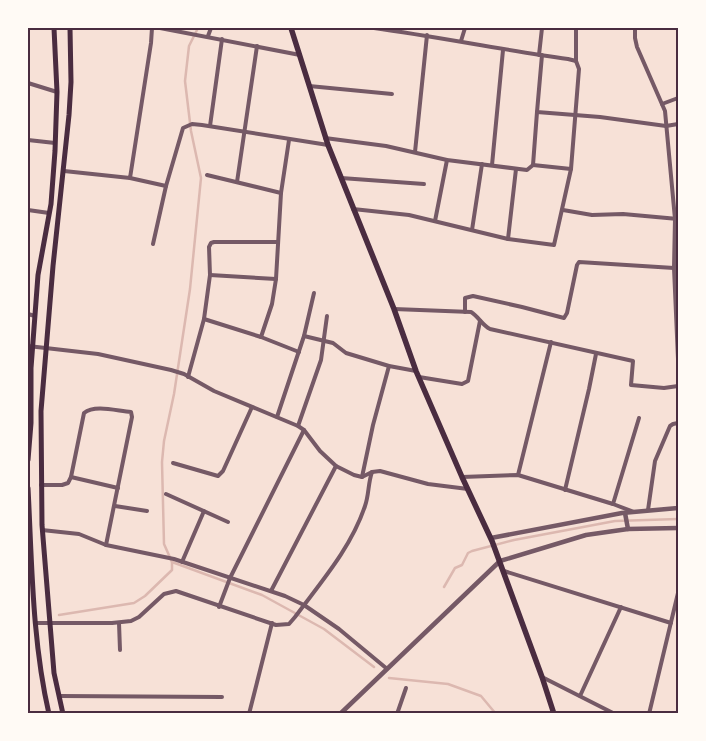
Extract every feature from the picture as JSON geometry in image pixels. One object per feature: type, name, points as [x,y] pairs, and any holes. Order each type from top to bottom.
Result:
[{"type":"main road","points":[[28,460],[30,346],[35,316],[38,276],[49,213],[55,143],[54,28]]},
{"type":"main road","points":[[63,714],[54,672],[42,530],[41,411],[71,82],[70,28]]},
{"type":"main road","points":[[291,28],[325,138],[394,309],[416,371],[499,559],[554,714]]},
{"type":"main road","points":[[28,488],[30,590],[43,688],[50,714]]},
{"type":"street","points":[[130,178],[152,43],[152,28]]},
{"type":"street","points":[[160,28],[300,55]]},
{"type":"street","points":[[208,36],[211,28]]},
{"type":"street","points":[[374,28],[415,33],[503,50],[568,58],[576,61]]},
{"type":"street","points":[[415,33],[418,28]]},
{"type":"street","points":[[462,41],[465,28]]},
{"type":"street","points":[[325,138],[415,152],[448,160],[516,169],[527,170],[531,168],[537,112],[542,28]]},
{"type":"street","points":[[354,209],[409,215],[508,239],[554,245],[571,169],[579,69],[576,61],[576,28]]},
{"type":"street","points":[[635,28],[637,47],[662,104],[666,126],[677,219],[678,358]]},
{"type":"street","points":[[415,152],[427,36]]},
{"type":"street","points":[[210,126],[222,39]]},
{"type":"street","points":[[237,182],[257,46]]},
{"type":"street","points":[[492,166],[503,50]]},
{"type":"street","points":[[28,83],[56,92]]},
{"type":"street","points":[[309,86],[392,94]]},
{"type":"street","points":[[662,104],[678,98]]},
{"type":"street","points":[[537,112],[666,126],[678,124]]},
{"type":"street","points":[[153,244],[166,186],[183,128],[186,126],[192,124],[210,126],[328,145]]},
{"type":"street","points":[[28,140],[55,143]]},
{"type":"street","points":[[261,337],[272,304],[276,279],[281,193],[289,140]]},
{"type":"street","points":[[435,221],[448,160]]},
{"type":"street","points":[[472,230],[482,164]]},
{"type":"street","points":[[532,165],[571,169]]},
{"type":"street","points":[[508,239],[516,169]]},
{"type":"street","points":[[64,170],[130,178],[166,186]]},
{"type":"street","points":[[207,176],[281,193]]},
{"type":"street","points":[[341,178],[424,184]]},
{"type":"street","points":[[672,186],[678,186]]},
{"type":"street","points":[[28,210],[49,213]]},
{"type":"street","points":[[563,210],[592,215],[623,214],[677,219]]},
{"type":"street","points":[[186,376],[204,319],[210,275],[209,247],[211,243],[278,242]]},
{"type":"street","points":[[465,312],[465,298],[473,296],[564,318],[568,313],[577,265],[580,262],[676,271]]},
{"type":"street","points":[[210,275],[276,279]]},
{"type":"street","points":[[278,417],[304,336],[314,293]]},
{"type":"street","points":[[394,309],[471,312],[484,326],[490,329],[633,361],[631,385],[664,388],[678,386]]},
{"type":"street","points":[[28,314],[35,316]]},
{"type":"street","points":[[298,426],[320,365],[325,341],[327,316]]},
{"type":"street","points":[[204,319],[261,337],[299,352]]},
{"type":"street","points":[[419,377],[462,384],[468,381],[480,321]]},
{"type":"street","points":[[304,336],[333,343],[346,353],[390,366],[416,371]]},
{"type":"street","points":[[518,475],[551,342]]},
{"type":"street","points":[[30,346],[98,354],[171,370],[214,391],[298,426],[304,430],[320,451],[336,466],[354,475],[362,477],[372,472],[380,471],[428,484],[468,489]]},
{"type":"street","points":[[565,490],[596,354]]},
{"type":"street","points":[[362,477],[373,425],[390,366]]},
{"type":"street","points":[[173,463],[218,476],[223,471],[252,407]]},
{"type":"street","points":[[42,485],[62,485],[68,483],[71,477],[84,412],[89,409],[131,412],[132,418],[106,546]]},
{"type":"street","points":[[613,504],[639,418]]},
{"type":"street","points":[[648,510],[656,456],[670,426],[678,423]]},
{"type":"street","points":[[219,607],[230,578],[304,430]]},
{"type":"street","points":[[271,591],[336,466]]},
{"type":"street","points":[[35,623],[119,623],[131,621],[139,617],[170,592],[185,593],[219,607],[272,623],[289,624],[342,552],[355,530],[366,504],[372,472]]},
{"type":"street","points":[[462,477],[518,475],[634,512]]},
{"type":"street","points":[[71,477],[118,488]]},
{"type":"street","points":[[166,494],[228,522]]},
{"type":"street","points":[[115,506],[147,511]]},
{"type":"street","points":[[491,539],[626,513],[678,508]]},
{"type":"street","points":[[182,562],[204,511]]},
{"type":"street","points":[[626,513],[628,529]]},
{"type":"street","points":[[340,714],[499,559],[586,535],[628,529],[678,528]]},
{"type":"street","points":[[42,530],[78,534],[106,546],[174,559],[271,591],[304,605],[339,629],[386,668]]},
{"type":"street","points":[[503,571],[671,623]]},
{"type":"street","points":[[649,714],[678,593]]},
{"type":"street","points":[[580,696],[621,607]]},
{"type":"street","points":[[119,623],[120,650]]},
{"type":"street","points":[[249,714],[272,623]]},
{"type":"street","points":[[542,677],[615,714]]},
{"type":"street","points":[[398,714],[406,688]]},
{"type":"street","points":[[60,696],[222,697]]},
{"type":"waterway","points":[[59,615],[134,603],[145,596],[172,570],[172,562],[164,544],[162,462],[190,289],[201,178],[191,131],[185,81],[189,46],[198,28]]},
{"type":"waterway","points":[[444,587],[455,568],[462,565],[468,553],[472,551],[514,540],[615,521],[678,519]]},
{"type":"waterway","points":[[172,562],[262,595],[324,629],[374,667]]},
{"type":"waterway","points":[[389,678],[448,684],[481,696],[496,714]]}]
